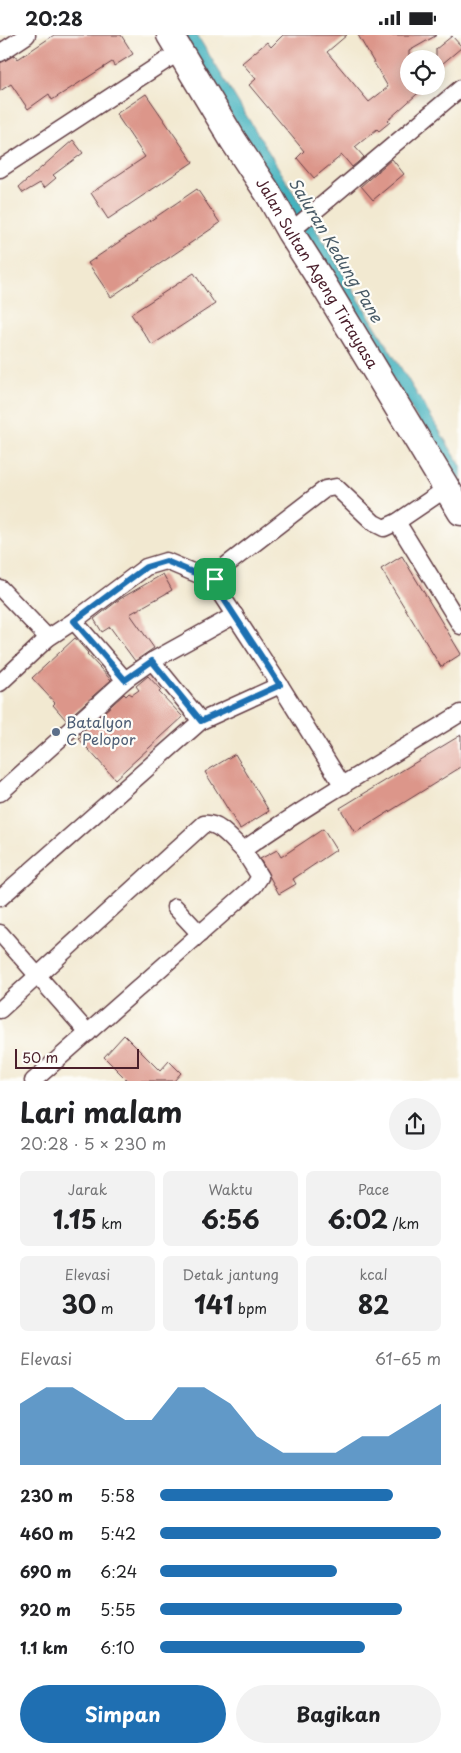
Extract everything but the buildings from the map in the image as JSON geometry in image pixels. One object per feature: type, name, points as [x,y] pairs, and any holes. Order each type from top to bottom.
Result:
[{"type":"main road","name":"Jalan Sultan Ageng Tirtayasa","points":[[175,44],[268,193],[293,229],[461,512]]},
{"type":"street","points":[[0,53],[27,35]]},
{"type":"street","points":[[0,169],[175,44]]},
{"type":"street","points":[[293,229],[461,88]]},
{"type":"street","points":[[343,786],[216,587],[215,579],[220,570],[325,489],[336,487],[374,523],[384,528],[397,522],[447,488]]},
{"type":"street","points":[[397,522],[461,626]]},
{"type":"street","points":[[0,683],[48,639],[146,567],[166,561],[197,574],[215,579]]},
{"type":"street","points":[[0,588],[48,639]]},
{"type":"street","points":[[0,793],[125,680],[152,661],[235,615]]},
{"type":"street","points":[[74,621],[125,680]]},
{"type":"street","points":[[152,661],[201,721]]},
{"type":"street","points":[[3,889],[201,721],[280,685]]},
{"type":"street","points":[[243,850],[293,815],[461,713]]},
{"type":"street","points":[[0,1010],[204,824],[210,823],[219,827],[243,850],[256,869],[260,877],[254,886],[33,1081]]},
{"type":"street","points":[[175,907],[200,934]]},
{"type":"street","points":[[0,933],[88,1033]]},
{"type":"water","points":[[182,35],[197,35],[461,466],[461,490]]},
{"type":"place","name":"Batalyon C Pelopor","points":[[56,732]]},
{"type":"route","points":[[166,561],[197,574],[215,579],[216,587],[280,685],[201,721],[152,661],[125,680],[74,621],[146,567],[155,564],[166,561]]},
{"type":"water label","name":"Saluran Kedung Pane","points":[[336,250]]}]
